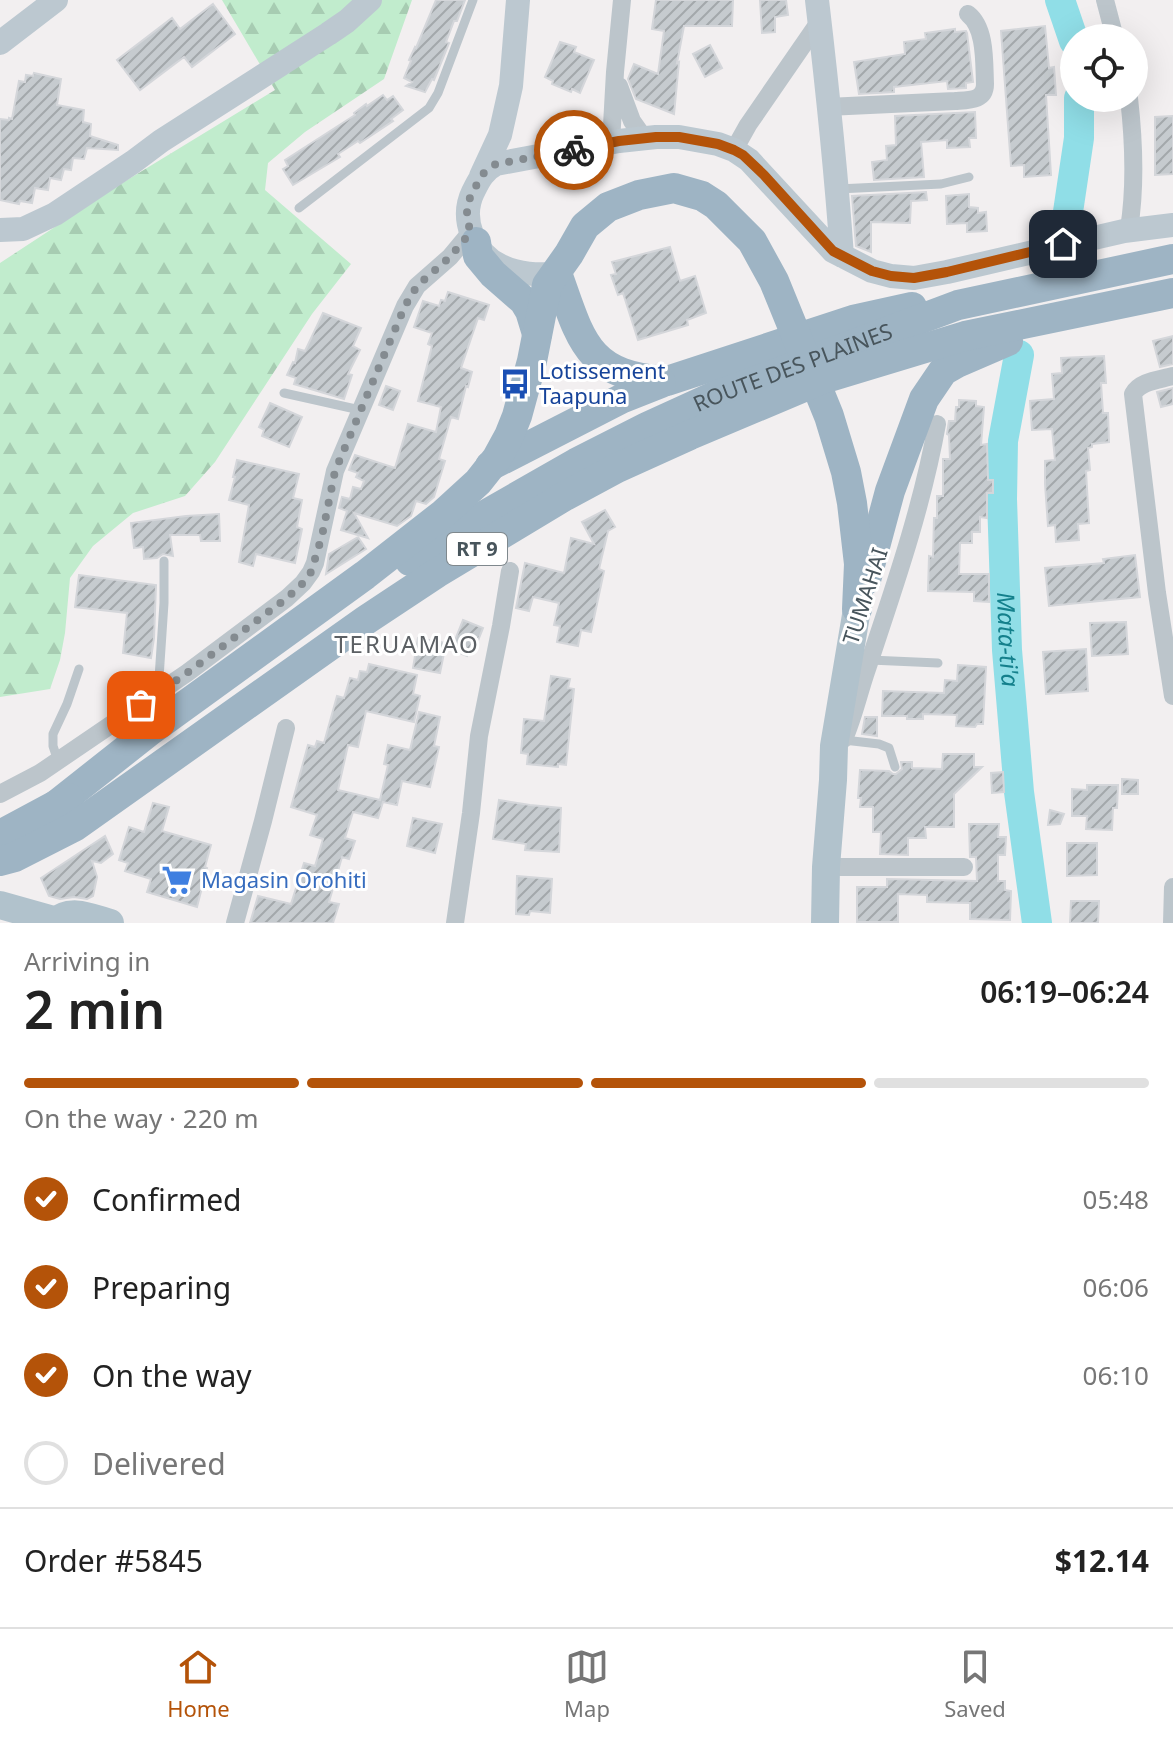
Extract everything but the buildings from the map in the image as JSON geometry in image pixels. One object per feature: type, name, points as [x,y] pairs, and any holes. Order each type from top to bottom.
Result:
[{"type":"highway","points":[[51,809],[151,730],[365,575],[478,482],[509,436],[517,416],[547,285],[585,226],[608,207],[639,195],[674,188],[702,196],[716,205],[752,241],[774,281],[829,416],[846,472],[859,564],[857,609]]},
{"type":"highway","points":[[473,237],[478,256],[524,301],[537,334]]},
{"type":"highway","name":"ROUTE DES PLAINES","points":[[0,835],[51,809],[162,735],[367,587],[576,463],[647,427],[715,396],[973,302],[1173,259]]},
{"type":"highway","points":[[557,273],[577,331],[597,359],[630,377],[667,381]]},
{"type":"highway","points":[[857,609],[905,449],[924,399],[943,371],[1000,336],[1072,318],[1104,306],[1173,293]]},
{"type":"highway","points":[[490,466],[623,398],[667,381],[877,313],[973,302]]},
{"type":"highway","name":"ROUTE DES PLAINES","points":[[0,861],[15,857],[74,827],[378,612],[437,573],[617,468],[823,379],[965,336],[1000,336]]},
{"type":"highway","points":[[846,472],[881,468],[905,449]]},
{"type":"main road","points":[[0,230],[23,229],[55,214],[173,133],[328,34],[370,0]]},
{"type":"main road","points":[[518,0],[511,86],[500,135],[468,202],[467,212],[473,237],[499,266],[544,275],[557,273]]},
{"type":"main road","points":[[0,43],[46,3]]},
{"type":"main road","points":[[818,11],[838,189],[842,256]]},
{"type":"main road","points":[[481,176],[496,164],[644,138],[679,137],[718,144],[743,155],[833,251],[872,271],[914,278],[1129,229],[1173,225]]},
{"type":"main road","points":[[825,923],[834,746],[857,609]]},
{"type":"main road","points":[[0,905],[57,922],[67,914],[82,914],[110,923]]},
{"type":"street","points":[[611,143],[622,0]]},
{"type":"street","points":[[1105,0],[1112,9]]},
{"type":"street","points":[[734,150],[818,11]]},
{"type":"street","points":[[827,107],[974,100],[982,96],[985,84],[979,28],[968,14]]},
{"type":"street","points":[[615,72],[628,113],[644,138]]},
{"type":"street","points":[[1129,229],[1133,205],[1134,147],[1130,112]]},
{"type":"street","points":[[0,794],[40,773],[158,693],[303,583],[311,572],[322,536],[335,471],[405,306],[417,286],[473,237]]},
{"type":"street","points":[[1173,376],[1142,385],[1133,394],[1164,571],[1173,696]]},
{"type":"street","name":"TUMAHAI","points":[[833,780],[840,747],[852,720],[892,597],[921,497],[937,424]]},
{"type":"street","points":[[455,923],[479,736],[510,571]]},
{"type":"street","points":[[235,923],[286,728]]},
{"type":"street","points":[[826,867],[964,867]]},
{"type":"street","points":[[1172,923],[1173,887]]},
{"type":"lane","points":[[299,208],[429,108],[438,93],[473,0]]},
{"type":"lane","points":[[838,189],[926,185],[969,177]]},
{"type":"lane","points":[[284,393],[360,410]]},
{"type":"lane","points":[[158,693],[164,561]]},
{"type":"lane","points":[[870,660],[938,663]]},
{"type":"lane","points":[[58,761],[53,734],[79,669]]},
{"type":"lane","points":[[844,740],[889,748],[895,767]]},
{"type":"green space","points":[[222,0],[412,0],[384,79],[305,132],[268,163],[265,190],[351,264],[312,314],[215,462],[185,496],[133,513],[93,546],[70,578],[65,633],[50,689],[0,697],[0,263],[119,185],[275,90]]},
{"type":"waterway","name":"Mata-ti'a","points":[[1060,0],[1068,24]]},
{"type":"waterway","name":"Mata-ti'a","points":[[1065,232],[1079,138],[1079,112]]},
{"type":"waterway","name":"Mata-ti'a","points":[[1019,355],[1003,441],[1002,499],[1007,650],[1019,792],[1037,923]]},
{"type":"way so far","points":[[141,705],[287,598],[311,572],[335,471],[348,437],[405,306],[417,286],[450,257],[470,233],[468,202],[481,176],[496,164],[574,150]]},
{"type":"place","name":"Lotissement Taapuna","points":[[515,384]]},
{"type":"place","name":"Magasin Orohiti","points":[[177,880]]},
{"type":"district","name":"TERUAMAO","points":[[407,645]]},
{"type":"route","points":[[574,150],[656,137],[679,137],[734,150],[764,175],[833,251],[872,271],[891,276],[914,278],[947,272],[1063,244]]}]
